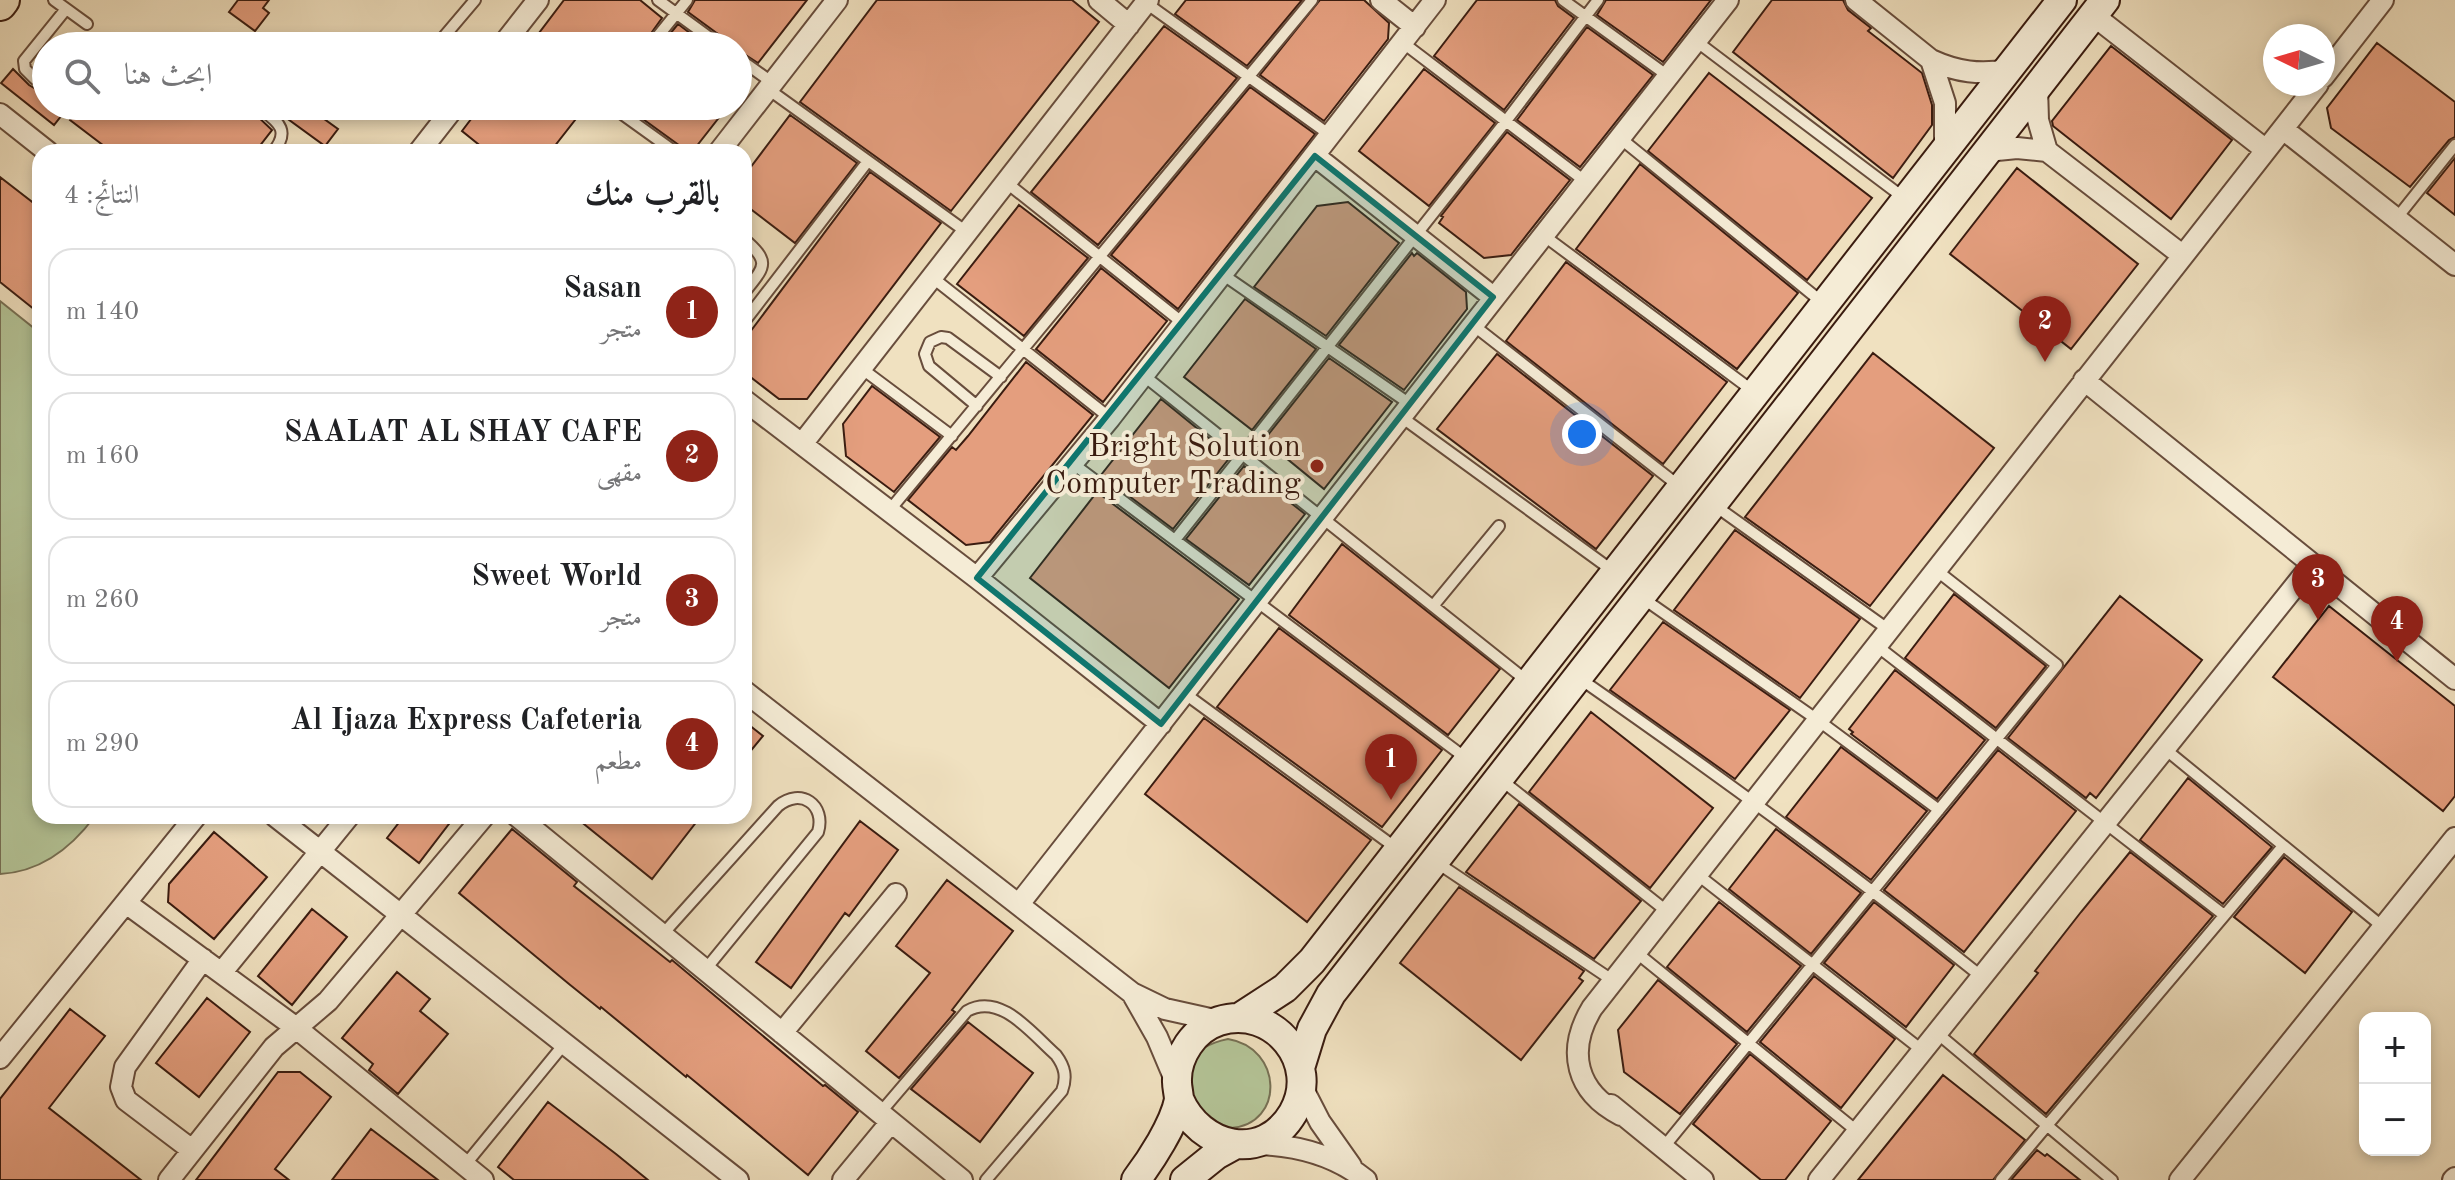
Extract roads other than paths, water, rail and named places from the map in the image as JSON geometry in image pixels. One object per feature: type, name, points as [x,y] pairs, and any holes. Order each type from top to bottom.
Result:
[{"type":"main road","points":[[1242,1144],[1206,1135],[1185,1113],[1178,1091],[1178,1067],[1183,1052],[1193,1039],[1271,999],[1299,975],[2062,0]]},
{"type":"main road","points":[[1185,1180],[1216,1155],[1262,1140],[1285,1124],[1299,1099],[1312,1029],[1331,994],[2099,8]]},
{"type":"main road","points":[[1639,596],[1632,588],[1631,576],[1666,531],[1677,493]]},
{"type":"main road","points":[[1229,1020],[1253,1020],[1279,1032],[1288,1042],[1301,1077]]},
{"type":"main road","points":[[1136,1180],[1162,1138],[1178,1091]]},
{"type":"street","points":[[519,32],[538,0]]},
{"type":"street","points":[[752,109],[837,0]]},
{"type":"street","points":[[1099,0],[1129,25]]},
{"type":"street","points":[[1381,0],[1408,34]]},
{"type":"street","points":[[977,578],[1110,418],[1435,0]]},
{"type":"street","points":[[1019,904],[1728,0]]},
{"type":"street","points":[[1856,0],[1931,60],[1968,73],[2008,70]]},
{"type":"street","points":[[2335,62],[2383,0]]},
{"type":"street","points":[[802,444],[1147,1]]},
{"type":"street","points":[[2099,8],[2266,150]]},
{"type":"street","points":[[1931,60],[1945,103],[1945,148]]},
{"type":"street","points":[[2037,87],[2038,120],[2047,151]]},
{"type":"street","points":[[1703,1180],[1621,1115],[1603,1093],[1590,1052],[1593,1023],[1609,989],[2309,96]]},
{"type":"street","points":[[0,114],[38,144]]},
{"type":"street","points":[[425,144],[444,120]]},
{"type":"street","points":[[725,144],[744,120]]},
{"type":"street","points":[[2283,129],[2455,265]]},
{"type":"street","points":[[1987,151],[2017,148],[2047,151],[2182,255]]},
{"type":"street","points":[[1315,156],[1493,297]]},
{"type":"street","points":[[2084,380],[2455,679]]},
{"type":"street","points":[[752,406],[1161,724]]},
{"type":"street","points":[[1819,1180],[2311,566]]},
{"type":"street","points":[[752,697],[1132,993],[1183,1014],[1229,1020]]},
{"type":"street","points":[[0,1058],[190,824]]},
{"type":"street","points":[[285,824],[737,1180]]},
{"type":"street","points":[[222,972],[342,824]]},
{"type":"street","points":[[169,1180],[274,1047],[328,1001],[477,824]]},
{"type":"street","points":[[527,824],[962,1180]]},
{"type":"street","points":[[2180,1180],[2455,838]]},
{"type":"street","points":[[782,1033],[896,894]]},
{"type":"street","points":[[126,903],[295,1027],[483,1180]]},
{"type":"street","points":[[192,1150],[126,1100],[120,1080],[125,1067],[203,959]]},
{"type":"street","points":[[1132,993],[1157,1037],[1178,1091]]},
{"type":"street","points":[[1301,1077],[1320,1122],[1361,1176]]},
{"type":"street","points":[[843,1180],[885,1117]]},
{"type":"street","points":[[1242,1144],[1271,1144],[1315,1153],[1361,1176]]},
{"type":"lane","points":[[54,0],[87,24]]},
{"type":"lane","points":[[448,32],[475,0]]},
{"type":"lane","points":[[658,0],[702,32]]},
{"type":"lane","points":[[661,32],[687,0]]},
{"type":"lane","points":[[889,511],[1312,0]]},
{"type":"lane","points":[[1563,0],[1668,76]]},
{"type":"lane","points":[[1175,540],[1598,0]]},
{"type":"lane","points":[[1147,1],[1330,135]]},
{"type":"lane","points":[[47,32],[66,9]]},
{"type":"lane","points":[[1408,34],[1506,121],[1586,182]]},
{"type":"lane","points":[[1696,41],[1905,199]]},
{"type":"lane","points":[[32,51],[24,61],[25,69],[32,76]]},
{"type":"lane","points":[[752,70],[868,161],[968,233]]},
{"type":"lane","points":[[276,120],[282,131],[279,144]]},
{"type":"lane","points":[[630,120],[664,144]]},
{"type":"lane","points":[[1620,138],[1824,304]]},
{"type":"lane","points":[[2396,219],[2455,145]]},
{"type":"lane","points":[[752,312],[868,161]]},
{"type":"lane","points":[[1007,183],[1183,323]]},
{"type":"lane","points":[[1543,235],[1755,392]]},
{"type":"lane","points":[[752,246],[764,263],[752,283]]},
{"type":"lane","points":[[1222,274],[1328,347],[1615,572]]},
{"type":"lane","points":[[933,278],[1110,418]]},
{"type":"lane","points":[[1473,325],[1677,493]]},
{"type":"lane","points":[[977,406],[929,366],[925,354],[930,342],[941,337],[948,338],[1001,377]]},
{"type":"lane","points":[[861,368],[952,436]]},
{"type":"lane","points":[[1143,375],[1529,682]]},
{"type":"lane","points":[[1072,463],[1468,760]]},
{"type":"lane","points":[[1712,504],[1883,638],[1997,739],[2224,915]]},
{"type":"lane","points":[[1433,606],[1499,526]]},
{"type":"lane","points":[[1663,1148],[2057,665],[1936,570]]},
{"type":"lane","points":[[1639,596],[1819,721],[1939,810]]},
{"type":"lane","points":[[1577,677],[1756,802],[1982,977]]},
{"type":"lane","points":[[1184,693],[1398,850]]},
{"type":"lane","points":[[2165,749],[2383,927]]},
{"type":"lane","points":[[1498,778],[1669,913]]},
{"type":"lane","points":[[662,935],[786,799],[806,798],[814,804],[821,823],[818,832],[705,970]]},
{"type":"lane","points":[[2001,1180],[2283,846]]},
{"type":"lane","points":[[1435,861],[1609,989]]},
{"type":"lane","points":[[1698,875],[1923,1051]]},
{"type":"lane","points":[[1637,953],[1858,1132]]},
{"type":"lane","points":[[885,1117],[967,1011],[980,1005],[1003,1009],[1056,1055],[1062,1063],[1065,1082],[1062,1091],[986,1180]]},
{"type":"lane","points":[[1937,1033],[2112,1180]]},
{"type":"lane","points":[[465,1165],[565,1043]]},
{"type":"place","name":"SAALAT AL SHAY CAFE","points":[[2045,362]]},
{"type":"place","name":"Bright Solution Computer Trading","points":[[1317,466]]},
{"type":"place","name":"Sweet World","points":[[2318,620]]},
{"type":"place","name":"Al Ijaza Express Cafeteria","points":[[2397,662]]},
{"type":"place","name":"Sasan","points":[[1391,800]]}]
